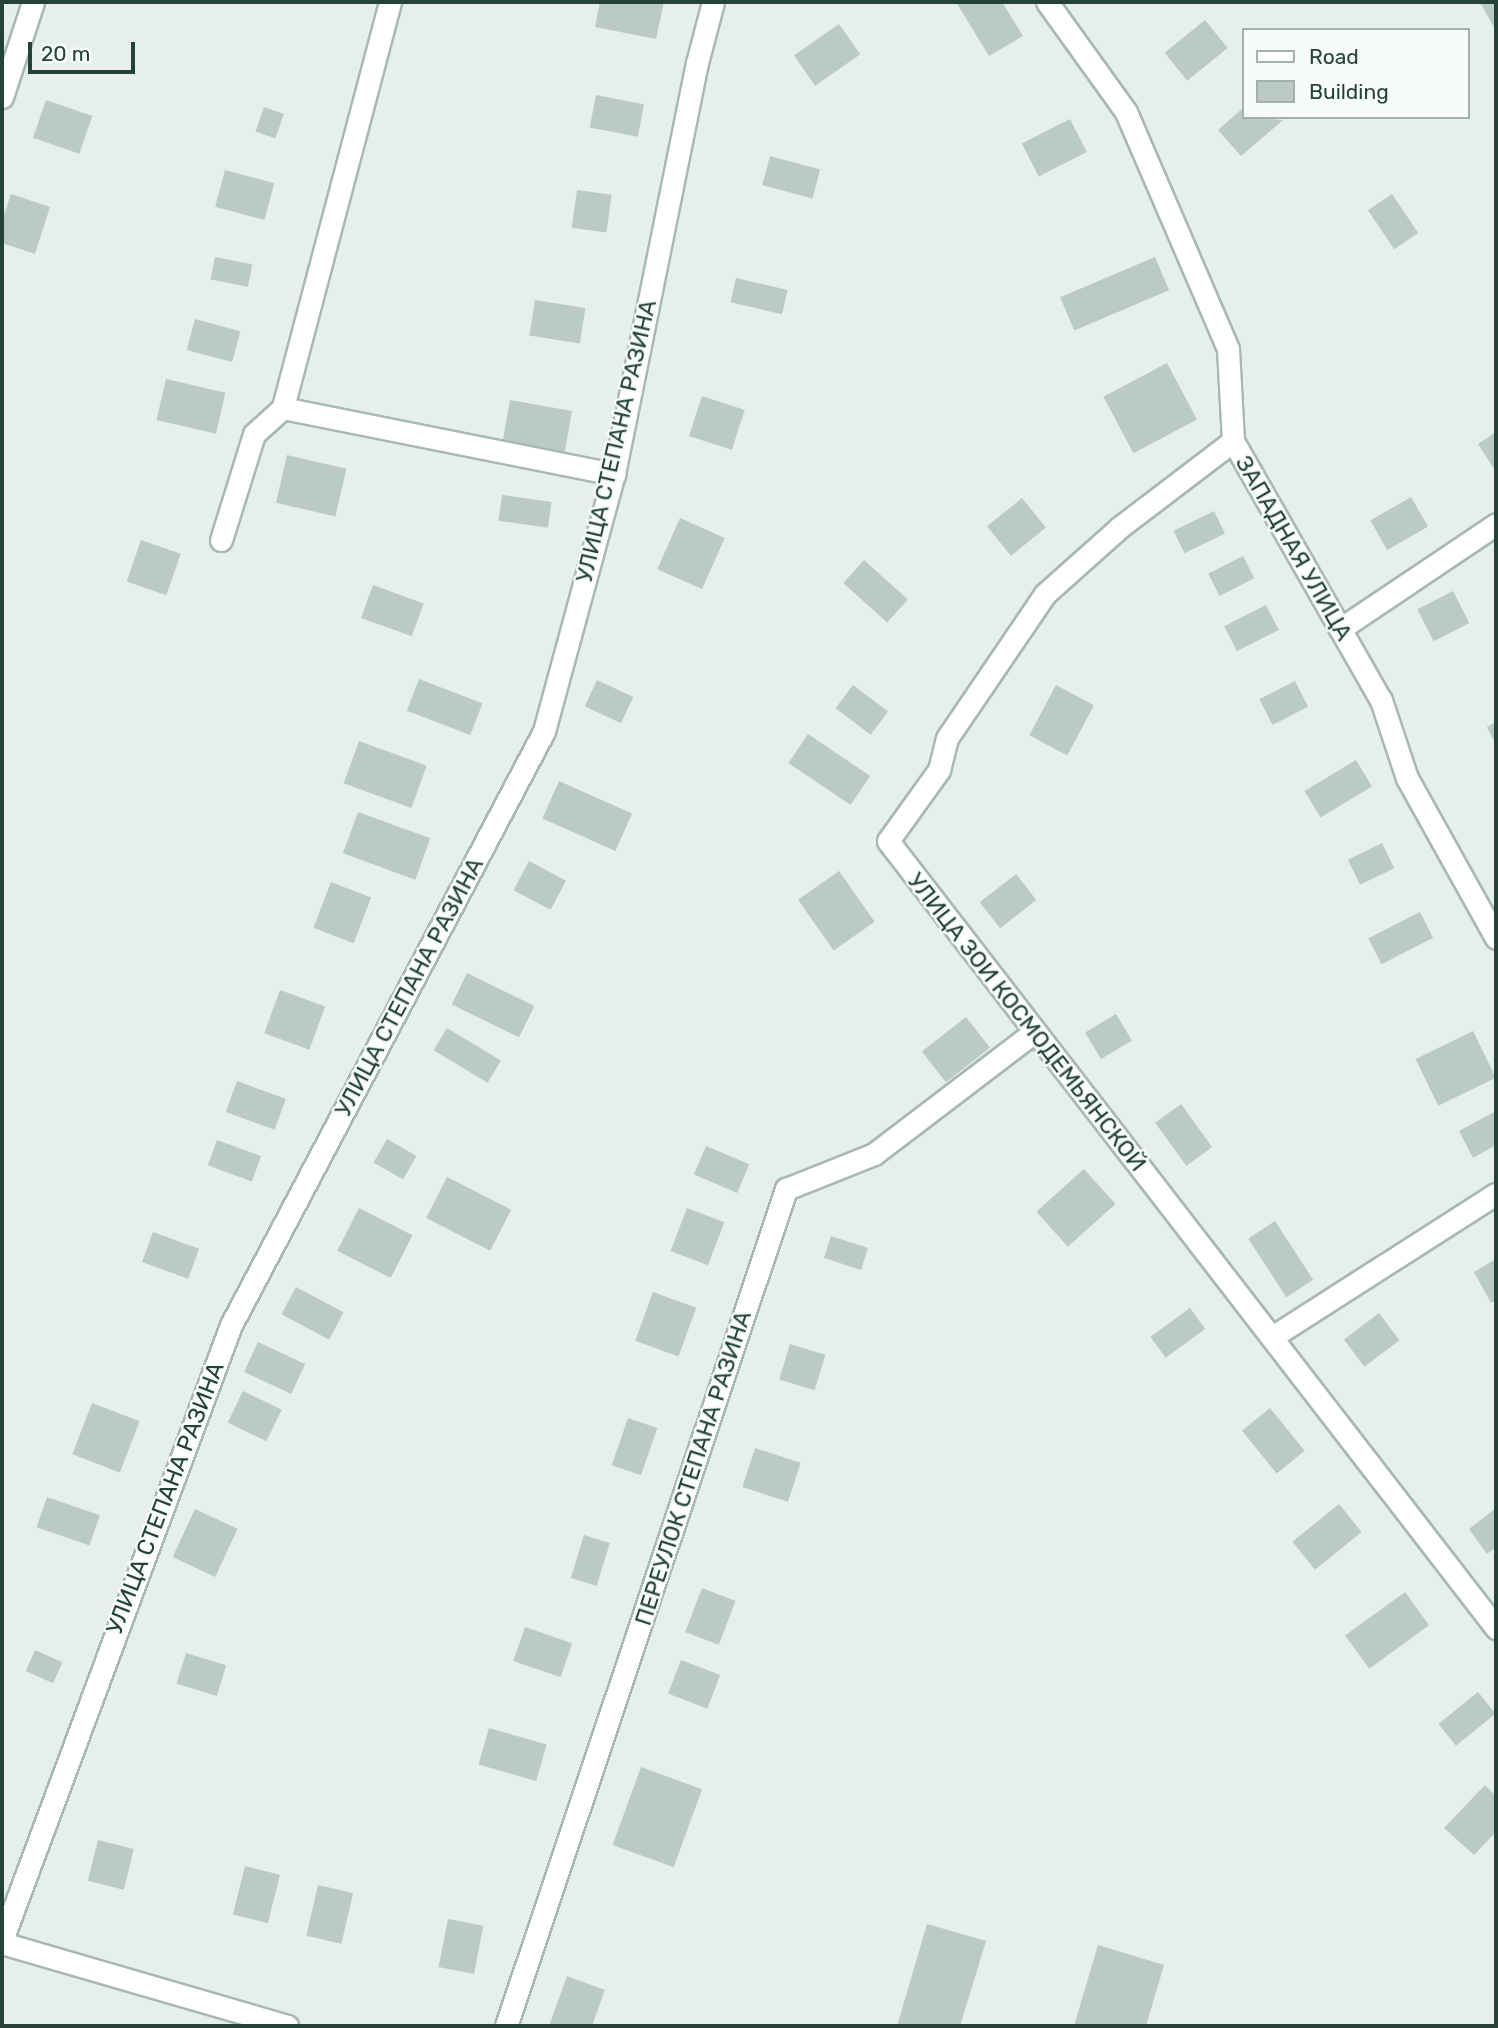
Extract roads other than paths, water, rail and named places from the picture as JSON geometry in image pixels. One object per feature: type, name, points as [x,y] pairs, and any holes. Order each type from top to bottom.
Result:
[{"type":"street","points":[[2,97],[33,2]]},
{"type":"street","points":[[221,540],[254,434],[283,408],[390,2]]},
{"type":"street","name":"УЛИЦА СТЕПАНА РАЗИНА","points":[[2,1941],[101,1663],[231,1325],[544,731],[614,474],[697,63],[713,2]]},
{"type":"street","name":"ЗАПАДНАЯ УЛИЦА","points":[[1047,2],[1126,112],[1228,349],[1233,441],[1381,701],[1407,778],[1496,938]]},
{"type":"street","points":[[283,408],[614,474]]},
{"type":"street","name":"УЛИЦА ЗОИ КОСМОДЕМЬЯНСКОЙ","points":[[1233,441],[1119,528],[1045,594],[947,738],[939,770],[888,841],[1496,1628]]},
{"type":"street","points":[[1340,629],[1496,524]]},
{"type":"street","name":"ПЕРЕУЛОК СТЕПАНА РАЗИНА","points":[[506,2026],[786,1189],[874,1154],[1034,1032]]},
{"type":"street","points":[[1272,1337],[1496,1194]]},
{"type":"street","points":[[2,1941],[288,2026]]}]
